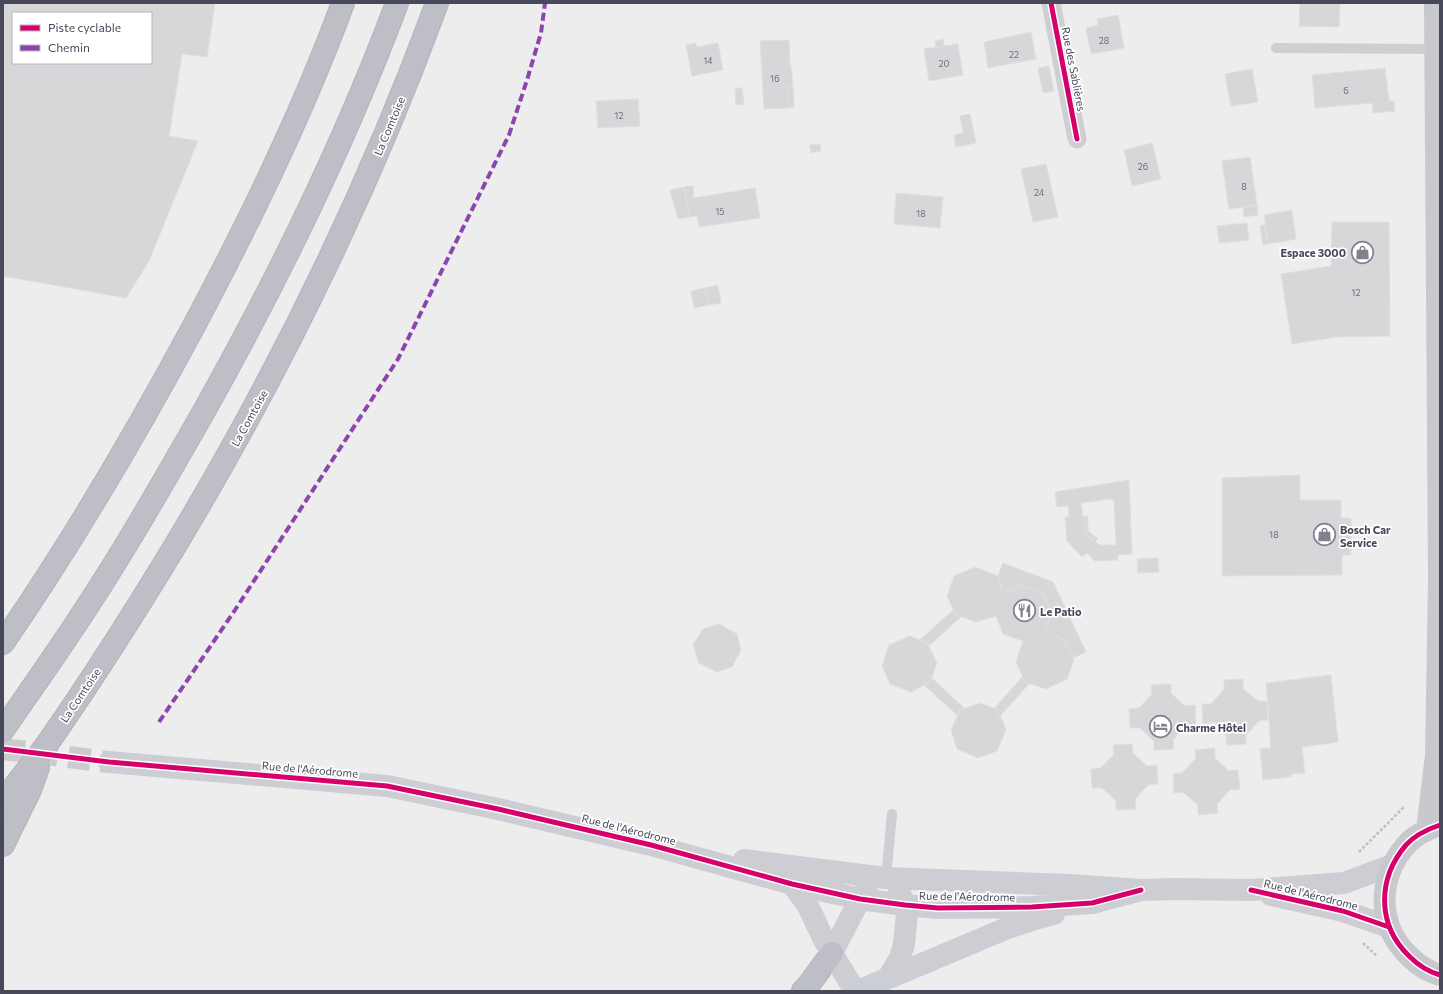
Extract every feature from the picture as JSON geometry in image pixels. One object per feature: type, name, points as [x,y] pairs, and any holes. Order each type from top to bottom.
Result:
[{"type":"highway","points":[[3,643],[94,501],[135,434],[171,370],[236,246],[274,167],[307,94],[343,3]]},
{"type":"highway","points":[[3,730],[83,613],[123,550],[158,492],[227,369],[290,248],[358,101],[397,3]]},
{"type":"highway","name":"La Comtoise","points":[[3,802],[49,741],[109,652],[234,446],[303,314],[363,186],[392,119],[437,3]]},
{"type":"highway","points":[[3,845],[30,790],[49,741]]},
{"type":"highway","points":[[803,991],[832,952]]},
{"type":"main road","points":[[1435,3],[1439,576],[1436,756],[1433,827],[1407,844],[1392,865],[1385,885],[1384,906],[1389,927],[1400,947],[1416,963],[1439,978]]},
{"type":"street","name":"Rue des Sablières","points":[[1051,3],[1077,139]]},
{"type":"street","name":"Rue de l'Aérodrome","points":[[109,762],[387,786],[498,809],[687,854],[792,884],[860,899],[905,905],[938,908],[1024,907],[1092,903],[1141,890]]},
{"type":"street","name":"Rue de l'Aérodrome","points":[[687,854],[790,865],[885,878],[1071,885],[1141,890],[1250,890],[1344,883],[1392,865]]},
{"type":"street","points":[[832,952],[860,899],[885,878],[905,905],[907,913],[904,944],[900,958],[888,978]]},
{"type":"street","points":[[792,884],[808,906],[824,940],[852,986],[858,991],[1005,929],[1092,903]]},
{"type":"street","name":"Rue de l'Aérodrome","points":[[1250,890],[1343,911],[1389,927]]},
{"type":"lane","points":[[1276,48],[1436,49]]},
{"type":"lane","points":[[885,878],[892,814]]},
{"type":"path","points":[[1344,883],[1345,866],[1406,805]]},
{"type":"path","points":[[1359,940],[1382,960]]},
{"type":"building","points":[[3,3],[215,3],[207,57],[182,54],[169,136],[198,141],[149,261],[126,298],[3,276]]},
{"type":"building","points":[[1300,3],[1340,3],[1339,27],[1299,26]]},
{"type":"building","points":[[1118,15],[1124,48],[1091,54],[1086,28],[1098,25],[1097,19]]},
{"type":"building","points":[[1031,32],[1036,59],[988,68],[984,42]]},
{"type":"building","points":[[943,39],[944,46],[936,47],[935,41]]},
{"type":"building","points":[[789,40],[793,86],[788,86],[789,108],[764,109],[760,41]]},
{"type":"building","points":[[696,43],[697,47],[718,43],[723,70],[692,76],[686,45]]},
{"type":"building","points":[[958,44],[963,75],[929,81],[924,49]]},
{"type":"building","points":[[1049,66],[1054,91],[1043,93],[1038,68]]},
{"type":"building","points":[[1385,68],[1389,101],[1394,101],[1395,111],[1373,113],[1372,103],[1315,108],[1312,75]]},
{"type":"building","points":[[1252,69],[1258,102],[1231,106],[1225,74]]},
{"type":"building","points":[[788,86],[793,86],[794,107],[789,108]]},
{"type":"building","points":[[735,88],[742,88],[744,104],[736,105]]},
{"type":"building","points":[[638,99],[640,126],[598,128],[596,101]]},
{"type":"building","points":[[970,114],[976,143],[956,147],[954,135],[963,133],[960,116]]},
{"type":"building","points":[[1152,143],[1161,179],[1132,186],[1124,150]]},
{"type":"building","points":[[820,144],[821,151],[811,153],[810,145]]},
{"type":"building","points":[[1250,157],[1257,205],[1229,209],[1222,161]]},
{"type":"building","points":[[1046,164],[1058,217],[1033,222],[1021,169]]},
{"type":"building","points":[[693,186],[694,198],[755,188],[760,218],[699,227],[697,216],[690,217],[684,187]]},
{"type":"building","points":[[684,187],[690,217],[678,219],[670,190]]},
{"type":"building","points":[[896,193],[943,197],[940,228],[894,224]]},
{"type":"building","points":[[1257,205],[1258,215],[1244,217],[1243,207]]},
{"type":"building","points":[[1292,210],[1296,239],[1268,244],[1264,215]]},
{"type":"building","points":[[1332,222],[1389,222],[1390,336],[1336,337],[1292,344],[1281,274],[1331,266]]},
{"type":"building","points":[[1247,223],[1249,240],[1219,243],[1217,226]]},
{"type":"building","points":[[1260,225],[1265,225],[1268,244],[1263,245]]},
{"type":"building","points":[[718,285],[721,303],[709,305],[705,288]]},
{"type":"building","points":[[705,288],[709,305],[694,308],[691,291]]},
{"type":"building","points":[[1300,475],[1300,500],[1341,500],[1341,518],[1351,518],[1351,555],[1342,555],[1342,575],[1222,576],[1222,478]]},
{"type":"building","points":[[1129,480],[1132,554],[1118,555],[1118,560],[1095,561],[1087,553],[1082,557],[1067,541],[1065,517],[1069,517],[1068,506],[1057,507],[1055,492]],"holes":[[[1110,499],[1114,501],[1116,545],[1099,545],[1085,533],[1084,516],[1081,503]]]},
{"type":"building","points":[[1084,516],[1088,516],[1088,531],[1098,539],[1095,542],[1085,533]]},
{"type":"building","points":[[1158,558],[1159,572],[1138,573],[1137,559]]},
{"type":"building","points":[[1003,563],[1053,582],[1086,652],[1073,658],[1065,640],[1045,632],[1052,612],[1043,593],[1022,585],[1003,593],[998,576]]},
{"type":"building","points":[[975,567],[998,576],[1003,593],[1022,585],[1043,593],[1052,612],[1045,632],[1065,640],[1074,660],[1067,679],[1046,689],[1025,682],[1016,662],[1023,641],[1003,634],[996,616],[976,622],[956,615],[947,596],[954,576]]},
{"type":"building","points":[[953,610],[956,615],[961,617],[929,646],[927,643],[920,640]]},
{"type":"building","points":[[719,624],[737,634],[741,650],[732,667],[717,672],[699,663],[693,645],[703,629]]},
{"type":"building","points":[[910,636],[927,643],[937,663],[930,682],[911,692],[890,684],[882,666],[889,645]]},
{"type":"building","points":[[1331,675],[1338,742],[1302,747],[1305,773],[1291,774],[1291,777],[1263,780],[1260,749],[1271,748],[1266,683]]},
{"type":"building","points":[[1022,677],[1025,682],[1030,683],[1000,716],[998,710],[994,709]]},
{"type":"building","points":[[932,678],[964,708],[960,710],[957,715],[924,685],[930,682]]},
{"type":"building","points":[[1243,679],[1243,689],[1258,701],[1267,701],[1268,720],[1259,721],[1246,735],[1246,744],[1227,745],[1226,736],[1215,722],[1203,724],[1202,704],[1211,704],[1224,689],[1224,680]]},
{"type":"building","points":[[1171,684],[1171,693],[1185,706],[1195,705],[1196,725],[1186,725],[1173,740],[1174,749],[1154,750],[1154,741],[1140,728],[1130,728],[1129,709],[1139,708],[1152,694],[1151,685]]},
{"type":"building","points":[[980,703],[998,710],[1006,730],[997,751],[978,758],[957,749],[951,730],[960,710]]},
{"type":"building","points":[[1132,744],[1133,753],[1147,766],[1157,765],[1158,784],[1148,785],[1135,799],[1136,809],[1116,810],[1116,801],[1102,788],[1092,788],[1091,769],[1101,768],[1114,754],[1113,745]]},
{"type":"building","points":[[1215,748],[1215,758],[1229,771],[1238,770],[1240,789],[1230,790],[1217,804],[1218,813],[1198,815],[1198,805],[1183,792],[1174,793],[1173,774],[1182,773],[1196,758],[1195,750]]},
{"type":"tunnel","points":[[3,749],[109,762]]},
{"type":"marked path","points":[[159,722],[235,610],[398,359],[509,135],[541,33],[545,3]]},
{"type":"cycle path","points":[[1051,3],[1077,139]]},
{"type":"cycle path","points":[[3,749],[109,762],[387,786],[498,809],[651,845],[792,884],[860,899],[905,905],[938,908],[1032,907],[1092,903],[1141,890]]},
{"type":"cycle path","points":[[1440,825],[1413,839],[1406,845],[1396,858],[1386,887],[1385,902],[1386,916],[1398,944],[1416,962],[1427,970],[1440,975]]},
{"type":"cycle path","points":[[1251,890],[1343,911],[1389,927]]},
{"type":"place","name":"Espace 3000","points":[[1362,252]]},
{"type":"place","name":"Bosch Car Service","points":[[1324,535]]},
{"type":"place","name":"Le Patio","points":[[1024,611]]},
{"type":"place","name":"Charme Hôtel","points":[[1161,727]]}]
